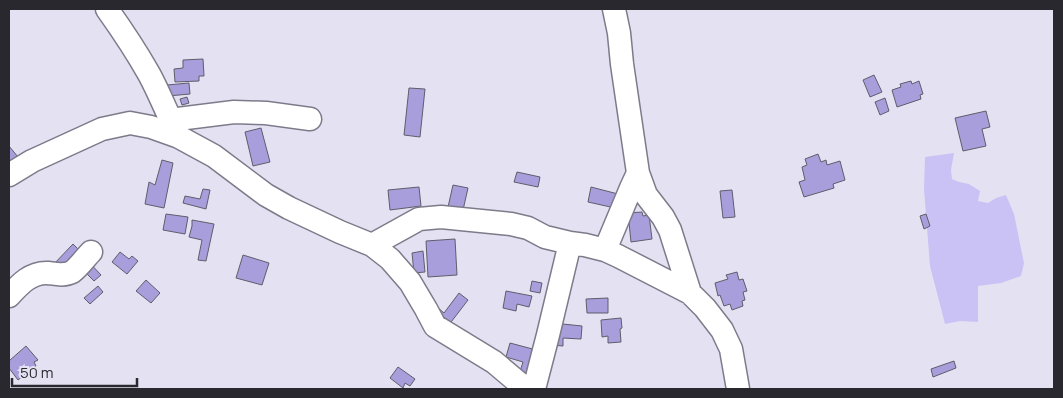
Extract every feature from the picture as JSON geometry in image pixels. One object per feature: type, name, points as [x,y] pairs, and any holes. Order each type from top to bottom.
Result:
[{"type":"street","points":[[107,9],[149,75],[175,128],[259,190],[289,208],[372,245],[390,259],[410,282],[435,326],[494,362],[526,389]]},
{"type":"street","points":[[614,9],[620,33],[623,74],[638,173],[646,196],[663,217],[670,230],[690,293]]},
{"type":"street","points":[[9,176],[32,161],[102,129],[130,123],[151,127],[175,128],[234,112],[266,113],[310,119]]},
{"type":"street","points":[[605,250],[638,173]]},
{"type":"street","points":[[372,245],[419,219],[441,217],[511,224],[528,228],[545,237],[605,250],[690,293],[705,308],[722,330],[730,349],[738,389]]},
{"type":"street","points":[[534,389],[570,243]]},
{"type":"street","points":[[9,296],[32,275],[40,273],[67,274],[73,271],[91,252]]},
{"type":"shaded area","points":[[954,153],[951,170],[952,179],[969,184],[980,191],[978,201],[988,203],[1006,195],[1014,214],[1024,263],[1021,276],[1001,283],[978,286],[978,322],[960,321],[945,324],[930,266],[924,189],[925,157]]},
{"type":"building","points":[[203,59],[204,76],[199,76],[199,81],[175,82],[174,69],[183,68],[183,60]]},
{"type":"building","points":[[874,75],[882,92],[870,97],[863,80]]},
{"type":"building","points":[[911,81],[912,84],[919,81],[923,94],[920,95],[921,99],[897,107],[892,90],[901,87],[900,84]]},
{"type":"building","points":[[189,83],[190,94],[168,96],[167,85]]},
{"type":"building","points":[[409,88],[425,89],[420,137],[404,135]]},
{"type":"building","points":[[187,97],[189,103],[182,105],[180,99]]},
{"type":"building","points":[[885,98],[889,111],[880,115],[875,102]]},
{"type":"building","points":[[986,111],[990,127],[982,129],[986,146],[963,151],[955,118]]},
{"type":"building","points":[[261,128],[270,162],[253,166],[245,132]]},
{"type":"building","points":[[9,146],[18,157],[9,164]]},
{"type":"building","points":[[818,154],[821,162],[826,160],[827,165],[840,161],[845,180],[833,184],[834,188],[804,197],[799,182],[805,180],[802,167],[807,165],[805,159]]},
{"type":"building","points":[[162,160],[173,163],[164,208],[145,204],[149,182],[155,185]]},
{"type":"building","points":[[517,172],[540,177],[538,187],[514,182]]},
{"type":"building","points":[[453,185],[468,188],[463,210],[448,207]]},
{"type":"building","points":[[419,187],[421,206],[390,210],[388,190]]},
{"type":"building","points":[[591,187],[618,194],[615,208],[588,202]]},
{"type":"building","points":[[203,189],[210,190],[206,209],[183,203],[185,196],[200,199]]},
{"type":"building","points":[[732,190],[735,217],[723,218],[720,191]]},
{"type":"building","points":[[642,212],[643,216],[649,215],[652,239],[631,242],[628,213]]},
{"type":"building","points":[[166,214],[188,217],[185,234],[163,230]]},
{"type":"building","points":[[926,214],[930,226],[924,229],[920,216]]},
{"type":"building","points":[[192,220],[214,224],[206,261],[198,260],[202,240],[189,237]]},
{"type":"building","points":[[455,239],[457,275],[428,277],[426,241]]},
{"type":"building","points":[[73,244],[82,253],[62,274],[53,265]]},
{"type":"building","points":[[423,251],[425,272],[414,273],[412,253]]},
{"type":"building","points":[[120,252],[129,259],[132,256],[138,261],[127,274],[112,262]]},
{"type":"building","points":[[243,255],[269,263],[262,285],[236,278]]},
{"type":"building","points":[[87,260],[101,275],[94,281],[80,267]]},
{"type":"building","points":[[737,272],[739,280],[743,279],[747,291],[743,292],[745,300],[742,301],[743,306],[732,310],[730,304],[724,306],[720,295],[718,296],[715,283],[728,279],[726,275]]},
{"type":"building","points":[[146,280],[160,293],[151,303],[136,291]]},
{"type":"building","points":[[532,281],[542,283],[540,293],[530,291]]},
{"type":"building","points":[[98,286],[103,292],[90,304],[84,298]]},
{"type":"building","points":[[506,291],[532,296],[529,307],[517,304],[516,311],[503,308]]},
{"type":"building","points":[[459,293],[468,300],[448,326],[432,314],[437,307],[444,313]]},
{"type":"building","points":[[608,298],[608,313],[587,313],[586,299]]},
{"type":"building","points":[[621,318],[621,342],[608,343],[608,336],[602,337],[601,320]]},
{"type":"building","points":[[553,323],[582,326],[581,339],[563,338],[563,346],[551,345]]},
{"type":"building","points":[[510,343],[540,351],[531,385],[517,381],[523,362],[506,357]]},
{"type":"building","points":[[26,346],[38,360],[34,362],[36,366],[18,380],[9,368],[9,361]]},
{"type":"building","points":[[954,361],[956,368],[933,377],[931,369]]},
{"type":"building","points":[[398,367],[415,379],[410,386],[405,383],[403,388],[390,378]]}]
